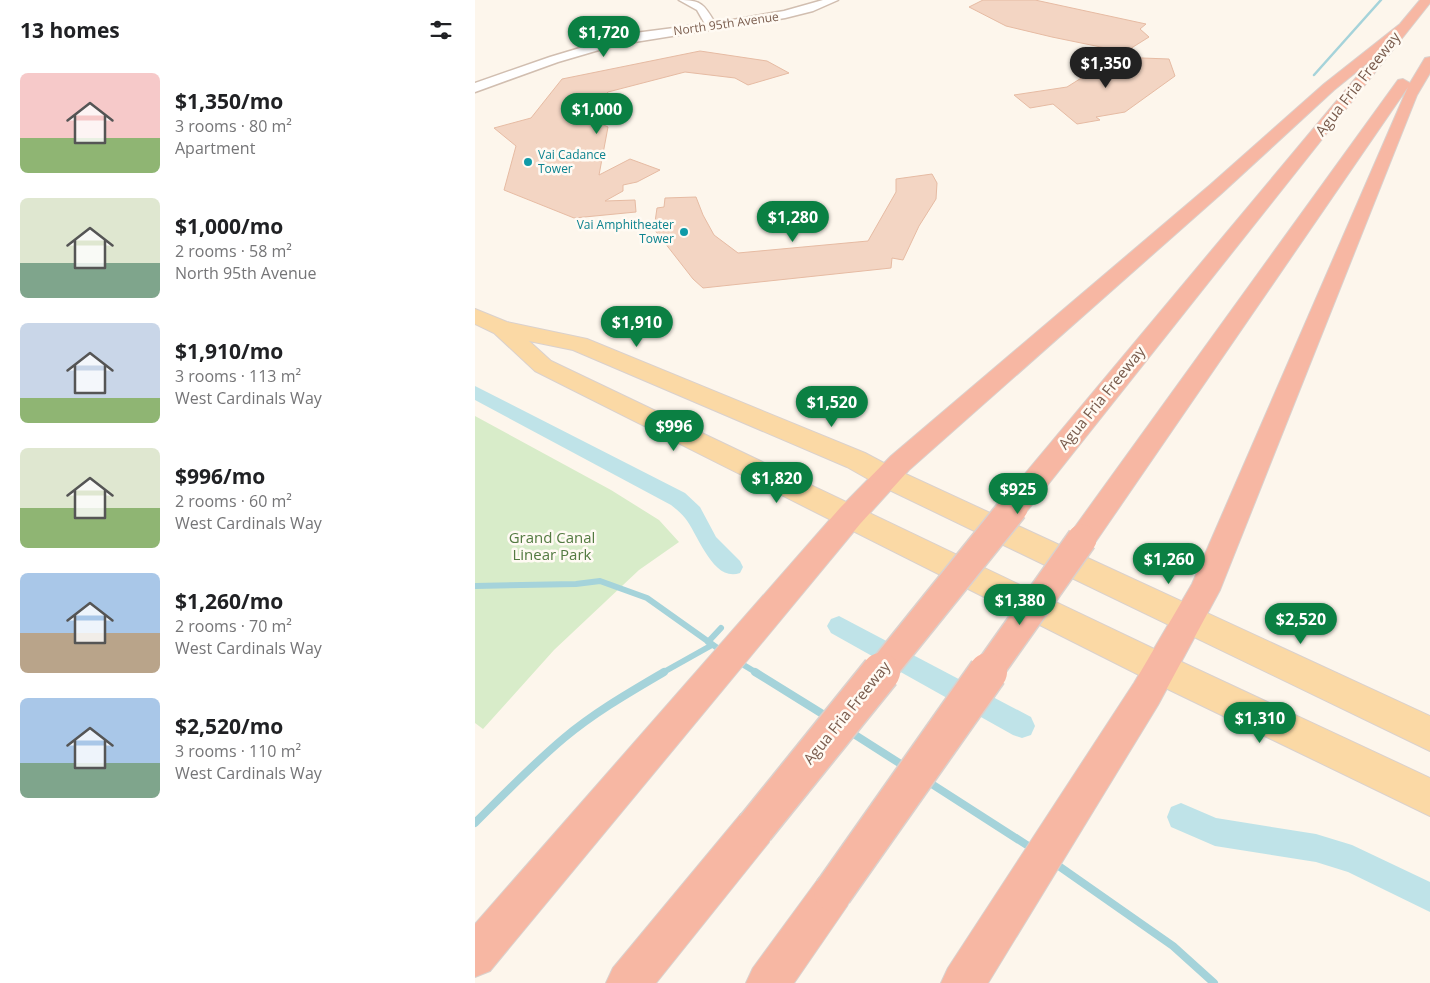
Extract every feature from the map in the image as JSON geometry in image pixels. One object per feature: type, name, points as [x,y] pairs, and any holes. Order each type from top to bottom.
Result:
[{"type":"highway","name":"Agua Fria Freeway","points":[[628,983],[1320,133],[1426,0]]},
{"type":"highway","points":[[475,956],[850,516],[900,463],[1222,184],[1329,87],[1404,26]]},
{"type":"highway","points":[[768,983],[1430,46]]},
{"type":"highway","points":[[963,983],[1138,707],[1189,619],[1223,550],[1408,100],[1430,61]]},
{"type":"main road","points":[[475,316],[501,328],[579,344],[856,460],[887,478],[1430,734]]},
{"type":"main road","points":[[501,328],[543,366],[1161,669],[1430,797]]},
{"type":"street","points":[[684,0],[701,8],[712,27]]},
{"type":"street","name":"North 95th Avenue","points":[[475,88],[603,44],[653,34],[712,27],[791,13],[833,0]]},
{"type":"green space","name":"Grand Canal Linear Park","points":[[475,416],[611,490],[659,520],[679,542],[639,570],[554,650],[483,729],[475,723]]},
{"type":"building","points":[[983,0],[1035,0],[1146,24],[1140,29],[1149,37],[1125,52],[1052,37],[1006,26],[969,7]]},
{"type":"building","points":[[700,51],[767,61],[789,73],[748,85],[735,78],[685,72],[608,92],[585,116],[608,127],[599,175],[630,159],[660,170],[637,182],[623,185],[623,191],[605,201],[635,200],[636,212],[574,218],[504,190],[516,146],[494,128],[531,118],[562,79]]},
{"type":"building","points":[[1115,57],[1169,59],[1175,76],[1125,112],[1096,117],[1100,120],[1077,124],[1053,104],[1030,108],[1014,95],[1067,87]]},
{"type":"building","name":"Vai Amphitheater Tower","points":[[932,174],[937,183],[936,199],[919,226],[903,260],[892,258],[891,268],[703,288],[693,279],[654,229],[657,208],[664,207],[665,198],[696,197],[714,235],[738,253],[868,241],[896,192],[896,179]]},
{"type":"waterway","points":[[1314,75],[1381,0]]},
{"type":"waterway","points":[[475,392],[678,499],[693,513],[709,543],[732,567]]},
{"type":"waterway","points":[[475,586],[576,584],[600,581],[647,598],[708,642]]},
{"type":"waterway","points":[[839,626],[1022,726]]},
{"type":"waterway","points":[[708,642],[721,628]]},
{"type":"waterway","points":[[708,642],[723,652]]},
{"type":"waterway","points":[[662,673],[712,645]]},
{"type":"waterway","points":[[737,661],[757,673]]},
{"type":"waterway","points":[[475,823],[552,748],[613,703],[664,672]]},
{"type":"waterway","points":[[755,672],[829,718]]},
{"type":"waterway","points":[[849,731],[907,768]]},
{"type":"waterway","points":[[927,781],[1033,849]]},
{"type":"waterway","points":[[1181,817],[1215,832],[1316,848],[1352,859],[1430,897]]},
{"type":"waterway","points":[[1053,862],[1173,946],[1214,983]]},
{"type":"place","name":"Vai Cadance Tower","points":[[528,162]]},
{"type":"place","name":"Vai Amphitheater Tower","points":[[684,232]]}]
